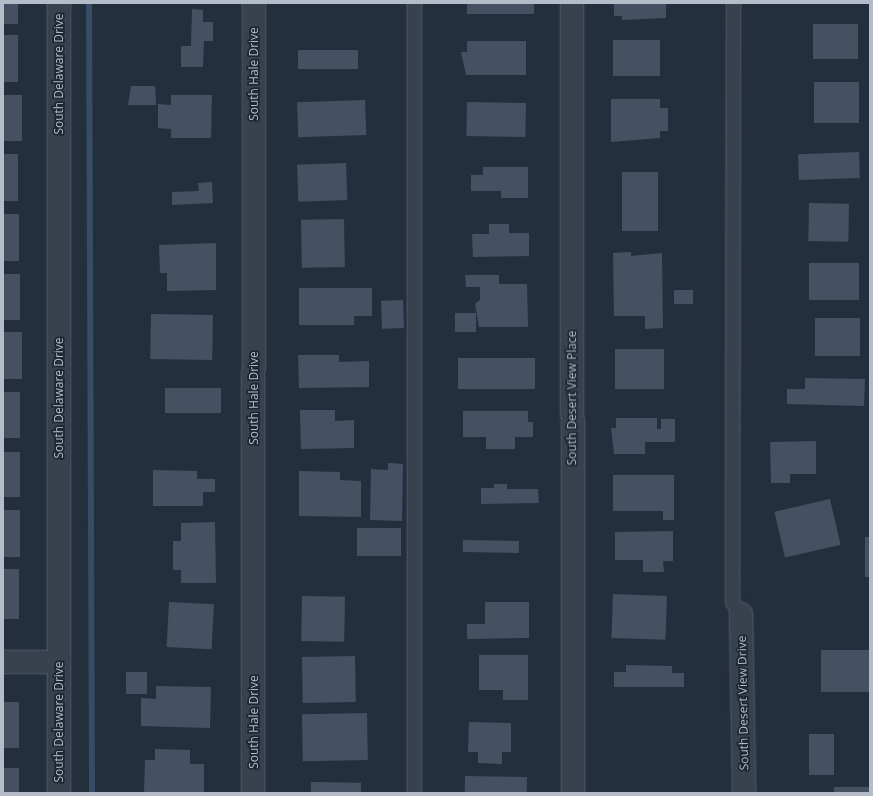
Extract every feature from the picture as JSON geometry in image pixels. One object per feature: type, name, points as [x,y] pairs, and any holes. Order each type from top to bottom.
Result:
[{"type":"street","name":"South Delaware Drive","points":[[59,3],[59,793]]},
{"type":"street","name":"South Hale Drive","points":[[254,3],[254,793]]},
{"type":"street","name":"South Desert View Place","points":[[572,3],[573,793]]},
{"type":"street","name":"South Desert View Drive","points":[[741,614],[744,793]]},
{"type":"street","points":[[3,662],[58,662]]},
{"type":"lane","points":[[414,3],[414,793]]},
{"type":"lane","points":[[733,3],[732,602],[741,614]]},
{"type":"building","points":[[3,3],[18,3],[18,24],[3,24]]},
{"type":"building","points":[[467,3],[534,3],[534,14],[467,14]]},
{"type":"building","points":[[614,3],[666,3],[666,18],[622,20],[622,16],[614,16]]},
{"type":"building","points":[[192,9],[203,10],[203,22],[213,22],[213,41],[204,41],[203,67],[181,67],[181,46],[191,46]]},
{"type":"building","points":[[813,24],[858,24],[858,59],[813,59]]},
{"type":"building","points":[[3,35],[18,35],[18,82],[3,82]]},
{"type":"building","points":[[613,40],[660,40],[660,76],[613,76]]},
{"type":"building","points":[[467,41],[526,41],[526,75],[466,75],[461,52],[467,52]]},
{"type":"building","points":[[298,50],[358,50],[358,69],[298,69]]},
{"type":"building","points":[[814,82],[859,82],[859,123],[814,123]]},
{"type":"building","points":[[131,86],[155,86],[156,105],[128,105]]},
{"type":"building","points":[[3,95],[22,95],[22,141],[3,141]]},
{"type":"building","points":[[171,95],[212,95],[211,138],[171,138],[171,129],[158,128],[158,104],[171,105]]},
{"type":"building","points":[[611,99],[660,99],[660,108],[668,108],[668,131],[660,131],[660,138],[611,142]]},
{"type":"building","points":[[365,100],[366,135],[298,137],[297,102]]},
{"type":"building","points":[[467,102],[526,103],[525,137],[466,136]]},
{"type":"building","points":[[859,152],[860,178],[799,180],[798,154]]},
{"type":"building","points":[[3,154],[18,154],[18,201],[3,201]]},
{"type":"building","points":[[346,163],[347,200],[298,202],[297,165]]},
{"type":"building","points":[[483,167],[528,167],[528,198],[501,198],[501,191],[471,191],[471,175],[483,175]]},
{"type":"building","points":[[622,172],[658,172],[658,231],[622,231]]},
{"type":"building","points":[[212,182],[213,203],[172,205],[172,192],[199,191],[198,183]]},
{"type":"building","points":[[809,203],[849,204],[848,242],[808,241]]},
{"type":"building","points":[[3,214],[19,214],[19,261],[3,261]]},
{"type":"building","points":[[344,219],[345,267],[302,268],[301,220]]},
{"type":"building","points":[[489,224],[509,224],[509,233],[529,233],[529,256],[473,257],[472,234],[489,234]]},
{"type":"building","points":[[216,243],[216,290],[167,291],[167,273],[160,273],[159,245]]},
{"type":"building","points":[[631,252],[631,256],[662,253],[663,328],[645,329],[645,316],[614,316],[613,253]]},
{"type":"building","points":[[809,263],[859,263],[859,300],[809,300]]},
{"type":"building","points":[[3,274],[20,274],[20,320],[3,320]]},
{"type":"building","points":[[465,275],[499,275],[499,284],[527,284],[528,327],[479,327],[475,304],[480,300],[480,287],[466,287]]},
{"type":"building","points":[[299,288],[372,288],[372,316],[354,316],[354,325],[299,325]]},
{"type":"building","points":[[674,290],[693,290],[693,304],[674,304]]},
{"type":"building","points":[[403,300],[404,328],[382,329],[381,301]]},
{"type":"building","points":[[455,313],[476,313],[476,332],[455,332]]},
{"type":"building","points":[[151,314],[213,315],[212,360],[150,359]]},
{"type":"building","points":[[815,318],[860,318],[860,356],[815,356]]},
{"type":"building","points":[[3,332],[22,332],[22,379],[3,379]]},
{"type":"building","points":[[615,349],[664,349],[664,389],[615,389]]},
{"type":"building","points":[[298,355],[339,355],[339,362],[369,361],[369,387],[299,388]]},
{"type":"building","points":[[458,358],[535,358],[535,389],[458,389]]},
{"type":"building","points":[[805,378],[865,379],[864,406],[787,404],[787,389],[805,389]]},
{"type":"building","points":[[165,388],[221,388],[221,413],[165,413]]},
{"type":"building","points":[[3,392],[20,392],[20,438],[3,438]]},
{"type":"building","points":[[300,410],[335,410],[335,421],[354,420],[354,448],[301,449]]},
{"type":"building","points":[[463,411],[528,411],[528,422],[533,422],[533,437],[515,437],[515,449],[486,449],[486,437],[463,437]]},
{"type":"building","points":[[616,418],[657,418],[657,429],[661,429],[661,419],[675,419],[675,442],[645,442],[645,454],[614,454],[611,428],[616,428]]},
{"type":"building","points":[[816,441],[816,474],[790,474],[790,483],[771,483],[770,442]]},
{"type":"building","points":[[3,452],[20,452],[20,497],[3,497]]},
{"type":"building","points":[[388,463],[403,464],[402,521],[370,520],[371,469],[388,470]]},
{"type":"building","points":[[153,470],[197,471],[197,479],[215,479],[215,492],[203,492],[203,506],[153,506]]},
{"type":"building","points":[[299,471],[340,472],[340,480],[361,481],[361,517],[299,516]]},
{"type":"building","points":[[613,475],[674,475],[674,520],[663,520],[663,511],[613,511]]},
{"type":"building","points":[[494,484],[507,484],[507,489],[538,489],[539,503],[481,504],[481,488],[494,488]]},
{"type":"building","points":[[830,499],[841,545],[785,558],[774,512]]},
{"type":"building","points":[[3,510],[20,510],[20,557],[3,557]]},
{"type":"building","points":[[215,522],[216,583],[181,583],[181,570],[173,570],[173,541],[181,541],[181,523]]},
{"type":"building","points":[[357,528],[401,528],[401,556],[357,556]]},
{"type":"building","points":[[673,531],[673,561],[663,561],[664,572],[643,572],[643,560],[615,560],[615,532]]},
{"type":"building","points":[[865,537],[870,537],[870,577],[865,577]]},
{"type":"building","points":[[463,540],[519,541],[519,553],[463,552]]},
{"type":"building","points":[[3,569],[19,569],[19,619],[3,619]]},
{"type":"building","points":[[613,594],[667,596],[665,640],[611,638]]},
{"type":"building","points":[[302,596],[345,597],[344,642],[301,641]]},
{"type":"building","points":[[169,602],[214,604],[212,649],[167,647]]},
{"type":"building","points":[[485,602],[529,602],[529,638],[467,639],[467,624],[485,624]]},
{"type":"building","points":[[821,650],[870,650],[870,692],[821,692]]},
{"type":"building","points":[[479,655],[528,655],[528,700],[503,700],[503,690],[479,690]]},
{"type":"building","points":[[355,656],[356,702],[303,703],[302,657]]},
{"type":"building","points":[[626,665],[672,666],[672,673],[684,673],[684,687],[614,687],[614,672],[626,672]]},
{"type":"building","points":[[126,672],[147,672],[147,694],[126,694]]},
{"type":"building","points":[[156,686],[211,687],[210,728],[141,726],[141,698],[156,699]]},
{"type":"building","points":[[3,702],[19,702],[19,748],[3,748]]},
{"type":"building","points":[[367,713],[368,760],[303,761],[302,714]]},
{"type":"building","points":[[469,722],[511,723],[511,752],[502,752],[502,764],[478,763],[478,752],[468,752]]},
{"type":"building","points":[[809,734],[834,734],[834,775],[809,775]]},
{"type":"building","points":[[155,749],[190,750],[190,764],[204,764],[204,793],[144,793],[145,760],[155,760]]},
{"type":"building","points":[[3,768],[19,768],[19,793],[3,793]]},
{"type":"building","points":[[465,776],[527,777],[527,793],[465,793]]},
{"type":"building","points":[[311,782],[361,783],[361,793],[311,793]]},
{"type":"building","points":[[834,787],[870,787],[870,793],[834,793]]},
{"type":"waterway","points":[[89,3],[92,793]]}]
